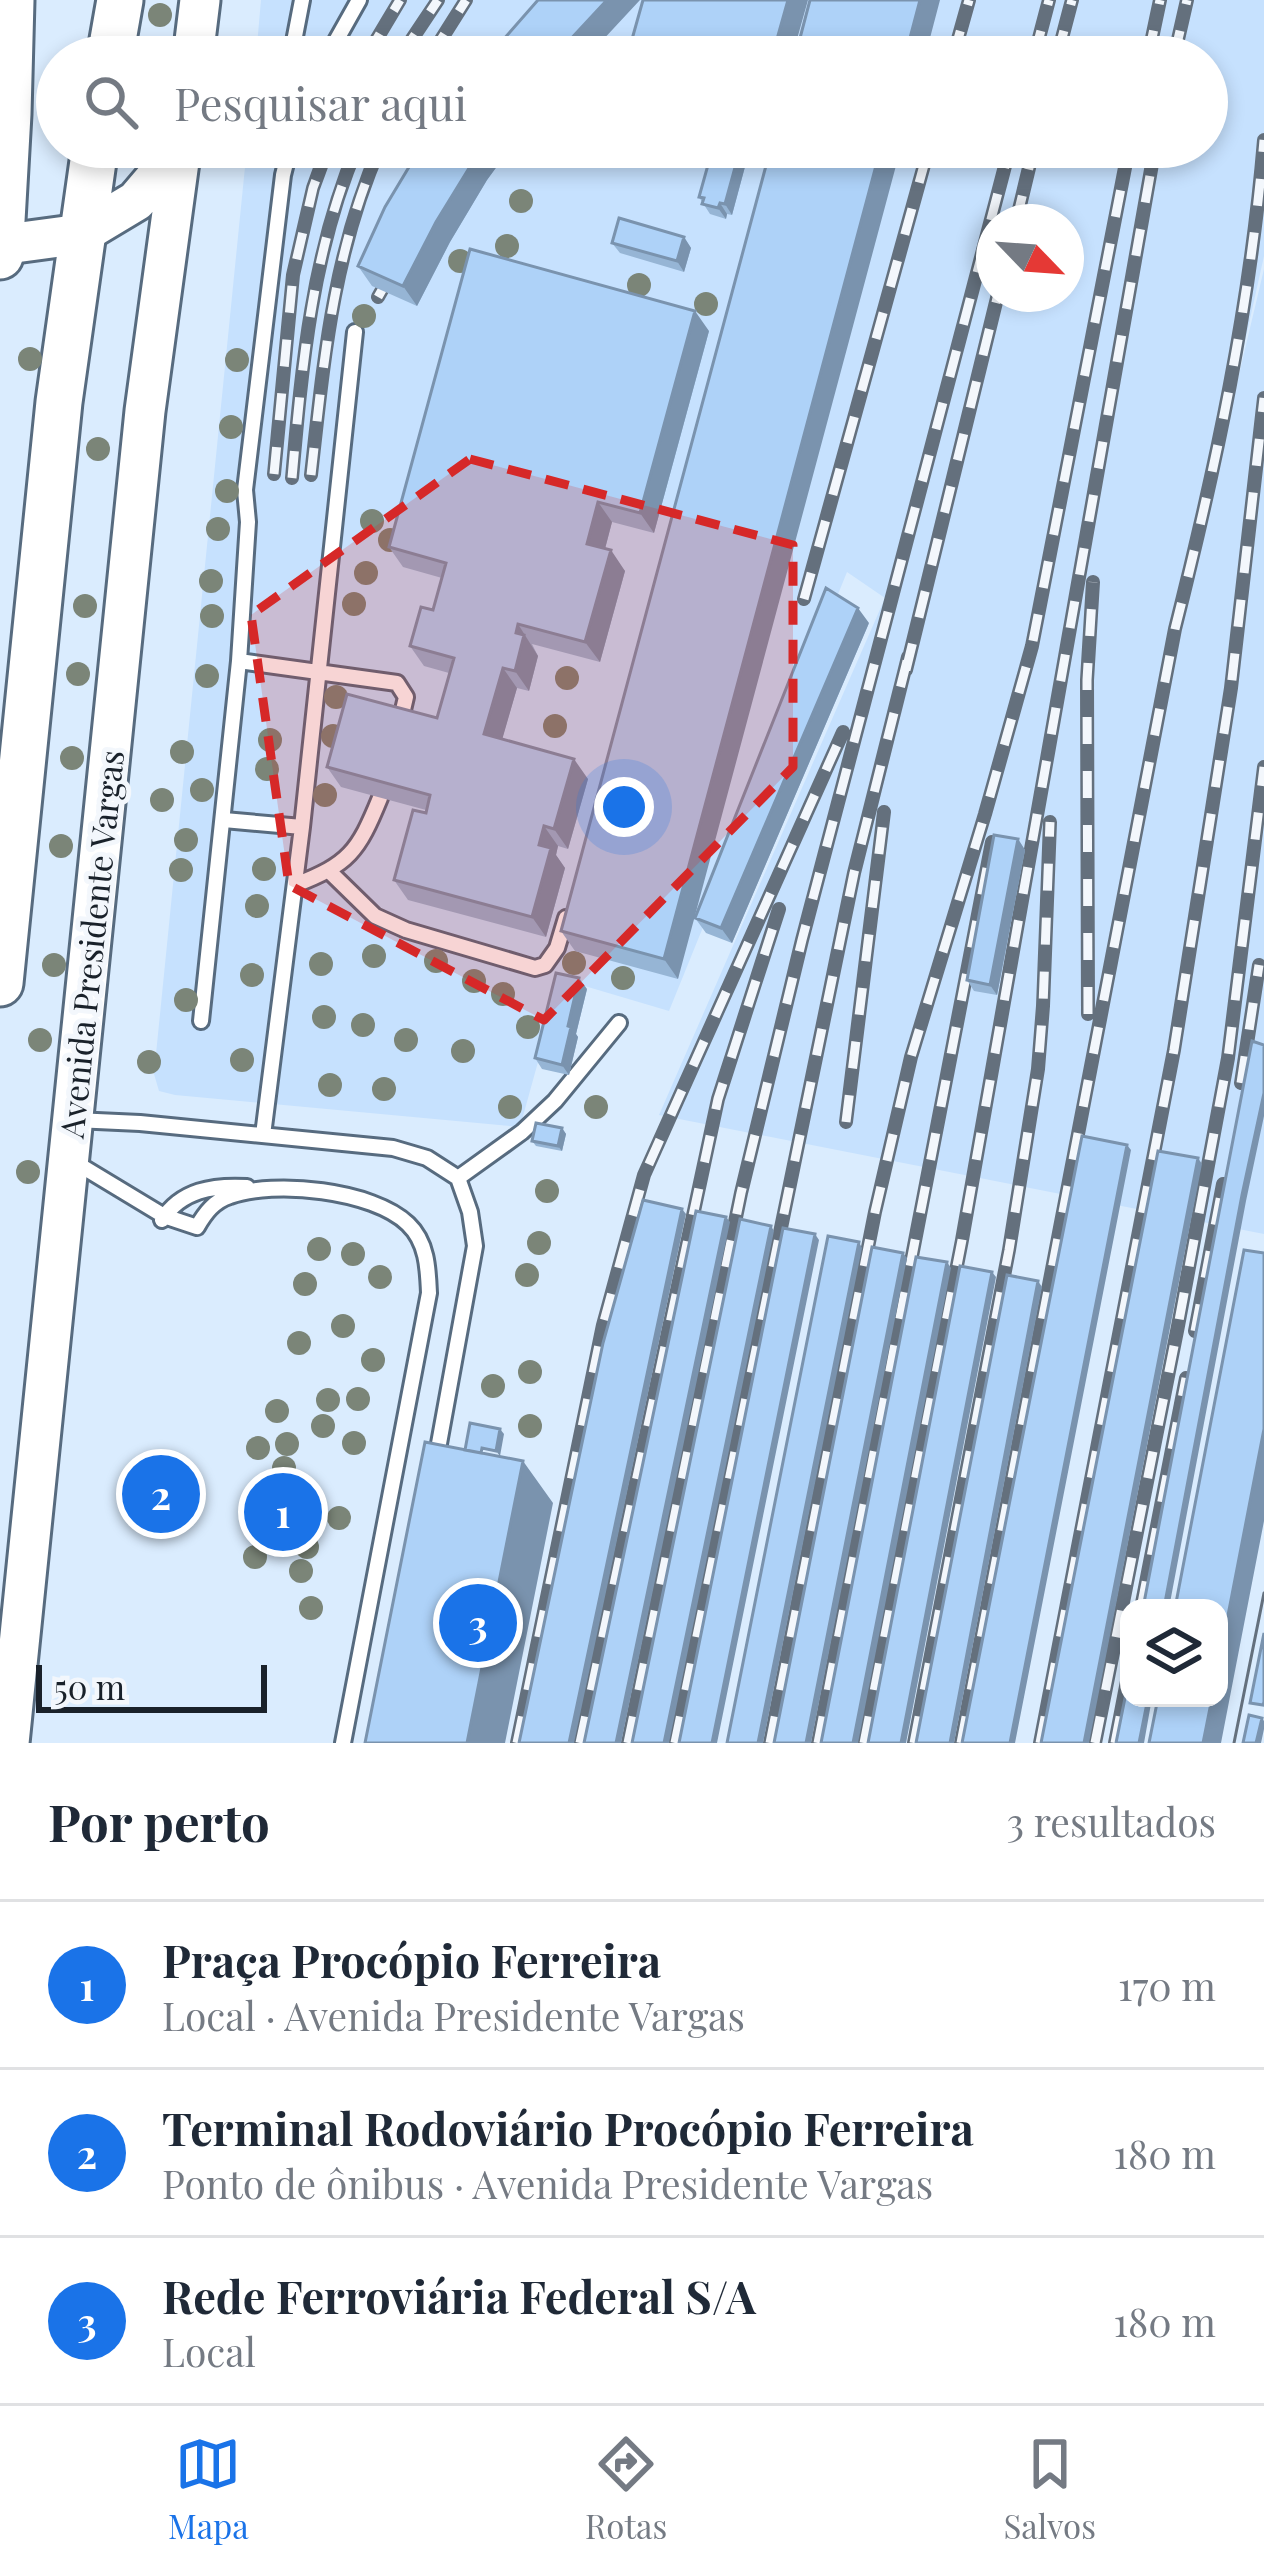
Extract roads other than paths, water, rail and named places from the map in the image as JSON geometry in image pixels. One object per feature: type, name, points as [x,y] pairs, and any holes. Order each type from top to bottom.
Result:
[{"type":"main road","points":[[0,256],[11,0]]},
{"type":"main road","points":[[114,36],[120,0]]},
{"type":"main road","points":[[196,36],[200,0]]},
{"type":"main road","points":[[0,983],[58,403],[92,168]]},
{"type":"main road","points":[[0,245],[81,234],[136,200],[163,168]]},
{"type":"main road","name":"Avenida Presidente Vargas","points":[[9,1743],[145,411],[176,168]]},
{"type":"main road","points":[[0,701],[34,646]]},
{"type":"lane","points":[[294,36],[302,0]]},
{"type":"lane","points":[[339,36],[359,0]]},
{"type":"lane","points":[[201,1021],[239,661],[248,521],[245,490],[284,168]]},
{"type":"lane","points":[[263,1135],[302,827],[355,332]]},
{"type":"lane","points":[[239,661],[397,683],[406,697],[400,724]]},
{"type":"lane","points":[[295,885],[329,872],[362,839],[380,797]]},
{"type":"lane","points":[[224,820],[302,827]]},
{"type":"lane","points":[[329,872],[376,916],[406,930],[535,968],[545,965],[557,948],[569,906]]},
{"type":"lane","points":[[458,1178],[522,1132],[555,1101],[619,1023]]},
{"type":"lane","points":[[70,1140],[263,1135],[393,1148],[427,1158],[458,1178],[475,1246],[434,1472]]},
{"type":"lane","points":[[70,1140],[162,1219],[197,1227],[215,1203],[264,1188]]},
{"type":"lane","points":[[162,1219],[188,1195],[214,1186],[327,1193],[393,1213],[411,1226],[423,1246],[429,1293],[343,1743]]},
{"type":"tram line","points":[[1234,1743],[1264,1593]]},
{"type":"railway","points":[[379,36],[400,0]]},
{"type":"railway","points":[[414,36],[438,0]]},
{"type":"railway","points":[[443,36],[466,0]]},
{"type":"railway","points":[[959,36],[969,0]]},
{"type":"railway","points":[[1040,36],[1049,0]]},
{"type":"railway","points":[[1063,36],[1072,0]]},
{"type":"railway","points":[[1152,36],[1160,0]]},
{"type":"railway","points":[[1179,36],[1187,0]]},
{"type":"railway","points":[[961,1743],[1175,629],[1230,386],[1264,140]]},
{"type":"railway","points":[[274,474],[293,275],[320,168]]},
{"type":"railway","points":[[292,478],[319,268],[349,168]]},
{"type":"railway","points":[[311,475],[341,267],[372,168]]},
{"type":"railway","points":[[804,599],[923,168]]},
{"type":"railway","points":[[628,1743],[741,1193],[802,940],[1004,168]]},
{"type":"railway","points":[[1020,204],[1029,168]]},
{"type":"railway","points":[[770,1743],[875,1212],[911,1057],[1032,646],[1125,168]]},
{"type":"railway","points":[[864,1743],[962,1240],[1151,168]]},
{"type":"railway","points":[[378,297],[399,260]]},
{"type":"railway","points":[[906,670],[994,312]]},
{"type":"railway","points":[[1040,1743],[1174,1050],[1231,688],[1264,398]]},
{"type":"railway","points":[[1088,1014],[1087,680],[1093,582]]},
{"type":"railway","points":[[675,1743],[854,873],[908,657]]},
{"type":"railway","points":[[517,1743],[603,1325],[644,1175],[843,732]]},
{"type":"railway","points":[[1095,1743],[1228,1058],[1264,767]]},
{"type":"railway","points":[[846,1122],[884,812]]},
{"type":"railway","points":[[914,1743],[1009,1250],[1038,1069],[1050,822]]},
{"type":"railway","points":[[818,1743],[992,842]]},
{"type":"railway","points":[[580,1743],[718,1099],[779,909]]},
{"type":"railway","points":[[1241,1083],[1259,965]]},
{"type":"railway","points":[[1195,1331],[1223,1184]]},
{"type":"railway","points":[[1143,1599],[1186,1378]]},
{"type":"railway","points":[[1115,1743],[1122,1707]]},
{"type":"place","name":"Terminal Rodoviário Procópio Ferreira","points":[[161,1494]]},
{"type":"place","name":"Praça Procópio Ferreira","points":[[283,1512]]},
{"type":"place","name":"Rede Ferroviária Federal S/A","points":[[478,1623]]}]
